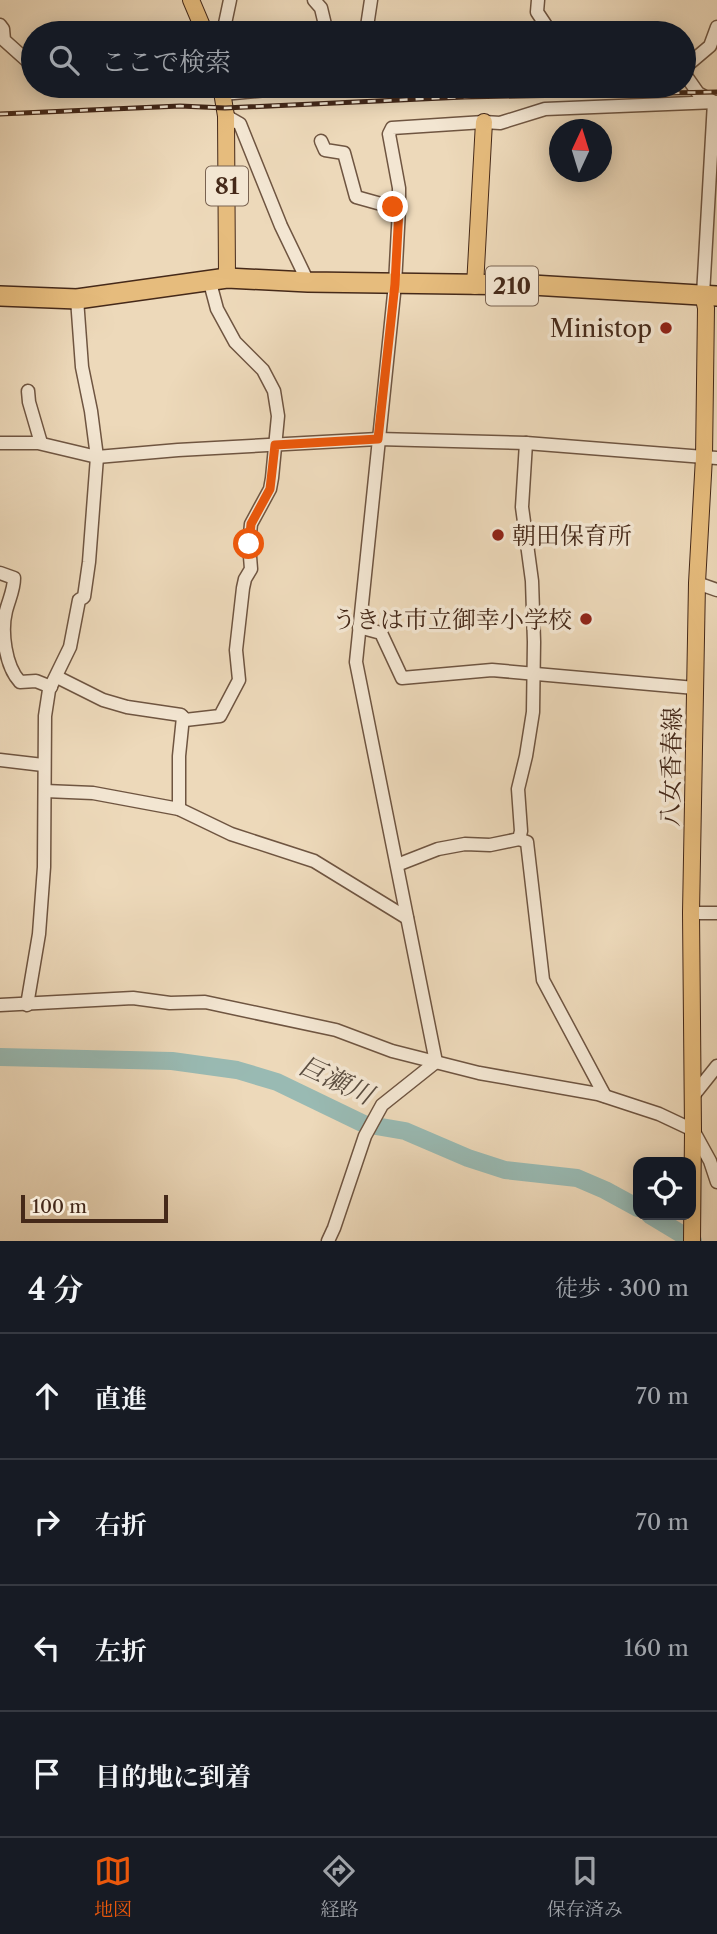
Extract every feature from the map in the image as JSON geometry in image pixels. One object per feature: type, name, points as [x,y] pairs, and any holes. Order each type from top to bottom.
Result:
[{"type":"highway","name":"210","points":[[0,296],[78,299],[218,278],[475,286],[532,285],[710,296]]},
{"type":"main road","points":[[191,0],[200,21]]},
{"type":"main road","name":"81","points":[[218,278],[226,116],[223,98]]},
{"type":"main road","points":[[475,286],[484,122]]},
{"type":"main road","name":"八女香春線","points":[[691,1241],[691,913],[697,583],[710,458],[706,308],[710,296]]},
{"type":"street","points":[[226,21],[230,0]]},
{"type":"street","points":[[314,0],[321,8],[324,21]]},
{"type":"street","points":[[368,21],[371,0]]},
{"type":"street","points":[[538,0],[537,12],[543,21]]},
{"type":"street","points":[[0,25],[4,40],[21,55]]},
{"type":"street","points":[[696,59],[710,46],[717,27]]},
{"type":"street","points":[[696,90],[715,102]]},
{"type":"street","points":[[436,1062],[356,662],[395,284],[399,188],[389,134],[392,128],[499,123],[545,109],[715,102]]},
{"type":"street","points":[[710,296],[715,102]]},
{"type":"street","points":[[226,116],[240,124],[307,282]]},
{"type":"street","points":[[321,141],[325,150],[344,153],[356,197],[399,209]]},
{"type":"street","points":[[0,573],[14,578],[4,621],[4,660],[20,682],[54,682],[127,707],[181,715],[191,720],[220,716],[239,684],[236,650],[243,588],[251,569],[251,524],[270,489],[278,416],[274,391],[263,370],[235,342],[217,309],[218,278]]},
{"type":"street","points":[[27,1005],[39,934],[46,791],[43,765],[45,716],[54,682],[70,647],[79,600],[84,597],[97,457],[82,367],[78,299]]},
{"type":"street","points":[[28,391],[41,443]]},
{"type":"street","points":[[0,443],[41,443],[97,457],[378,439],[526,443],[710,458]]},
{"type":"street","points":[[519,839],[521,831],[518,789],[531,723],[533,672],[532,581],[522,507],[526,443]]},
{"type":"street","points":[[697,583],[717,590]]},
{"type":"street","points":[[359,627],[382,633],[402,678],[492,670],[695,688]]},
{"type":"street","points":[[179,809],[179,756],[183,718]]},
{"type":"street","points":[[0,760],[43,765]]},
{"type":"street","points":[[46,791],[93,793],[179,809],[231,834],[314,861],[407,918]]},
{"type":"street","points":[[397,865],[438,849],[465,844],[490,845],[519,839],[527,842],[543,980],[605,1096]]},
{"type":"street","points":[[691,913],[717,913]]},
{"type":"street","points":[[0,1005],[133,998],[170,1003],[205,1002],[337,1030],[391,1051],[502,1078],[605,1096],[659,1114],[693,1130],[710,1161],[717,1182]]},
{"type":"street","points":[[328,1241],[365,1136],[382,1105],[436,1062]]},
{"type":"street","points":[[693,1096],[717,1066]]},
{"type":"waterway","name":"巨瀬川","points":[[0,1057],[172,1061],[237,1070],[277,1082],[364,1124],[405,1131],[468,1158],[505,1170],[577,1178],[633,1205]]},
{"type":"waterway","name":"巨瀬川","points":[[658,1220],[693,1241]]},
{"type":"railway","points":[[696,92],[717,92]]},
{"type":"railway","points":[[0,114],[180,106],[225,108],[442,98]]},
{"type":"place","name":"Ministop","points":[[666,328]]},
{"type":"place","name":"朝田保育所","points":[[498,535]]},
{"type":"place","name":"うきは市立御幸小学校","points":[[586,619]]},
{"type":"route","points":[[249,544],[251,524],[270,489],[275,445],[378,439],[395,284],[399,209],[393,207]]}]
